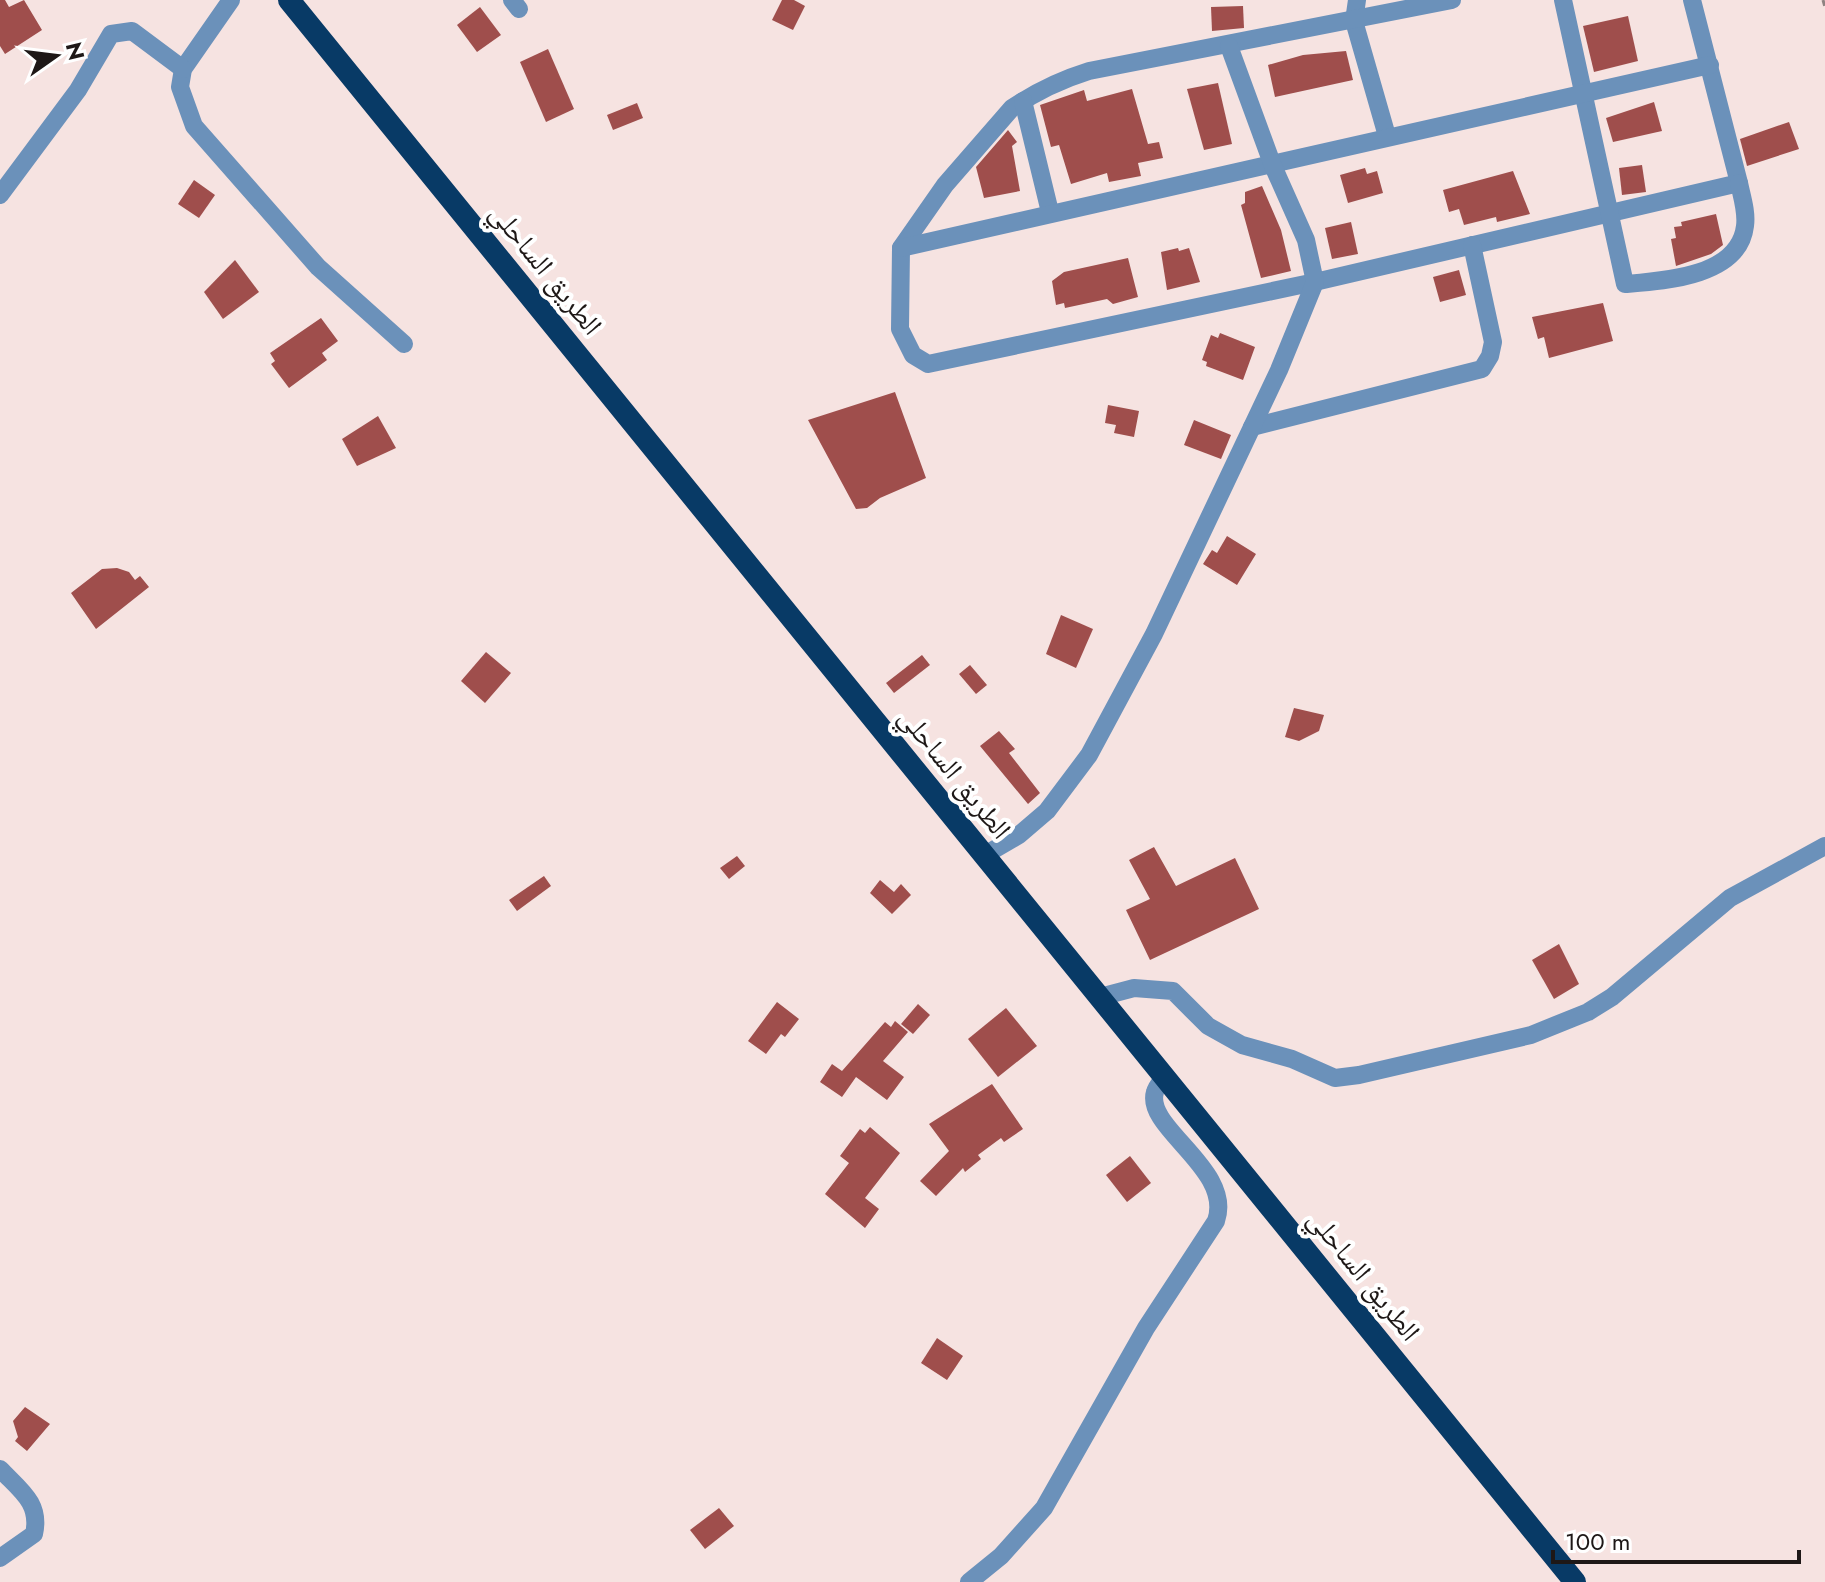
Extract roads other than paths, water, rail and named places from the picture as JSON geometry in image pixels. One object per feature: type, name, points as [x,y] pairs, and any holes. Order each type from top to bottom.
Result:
[{"type":"highway","name":"الطريق الساحلي","points":[[289,0],[1575,1582]]},
{"type":"street","points":[[231,0],[183,69],[180,87],[194,126],[318,267],[404,344]]},
{"type":"street","points":[[1357,0],[1354,21],[1387,136]]},
{"type":"street","points":[[1452,0],[1089,71],[1048,84],[1012,108],[945,185],[901,248],[900,329],[913,355],[928,364],[1315,282],[1739,183]]},
{"type":"street","points":[[1563,0],[1625,284],[1683,279],[1717,265],[1741,240],[1746,215],[1692,0]]},
{"type":"street","points":[[0,195],[78,90],[111,34],[132,31],[183,69]]},
{"type":"street","points":[[983,856],[1019,835],[1047,811],[1089,755],[1154,634],[1252,427],[1315,282],[1306,240],[1273,166],[1229,46]]},
{"type":"street","points":[[901,248],[1710,65]]},
{"type":"street","points":[[1023,101],[1050,212]]},
{"type":"street","points":[[1252,427],[1482,369],[1493,342],[1472,245]]},
{"type":"street","points":[[1100,997],[1134,988],[1173,991],[1208,1026],[1242,1045],[1292,1059],[1335,1078],[1359,1075],[1531,1035],[1588,1012],[1612,997],[1730,898],[1825,846]]},
{"type":"street","points":[[969,1582],[1001,1556],[1044,1508],[1146,1328],[1216,1221],[1220,1209],[1215,1188],[1156,1108],[1154,1092],[1165,1076]]},
{"type":"street","points":[[0,1469],[34,1504],[38,1518],[34,1534],[0,1558]]}]
